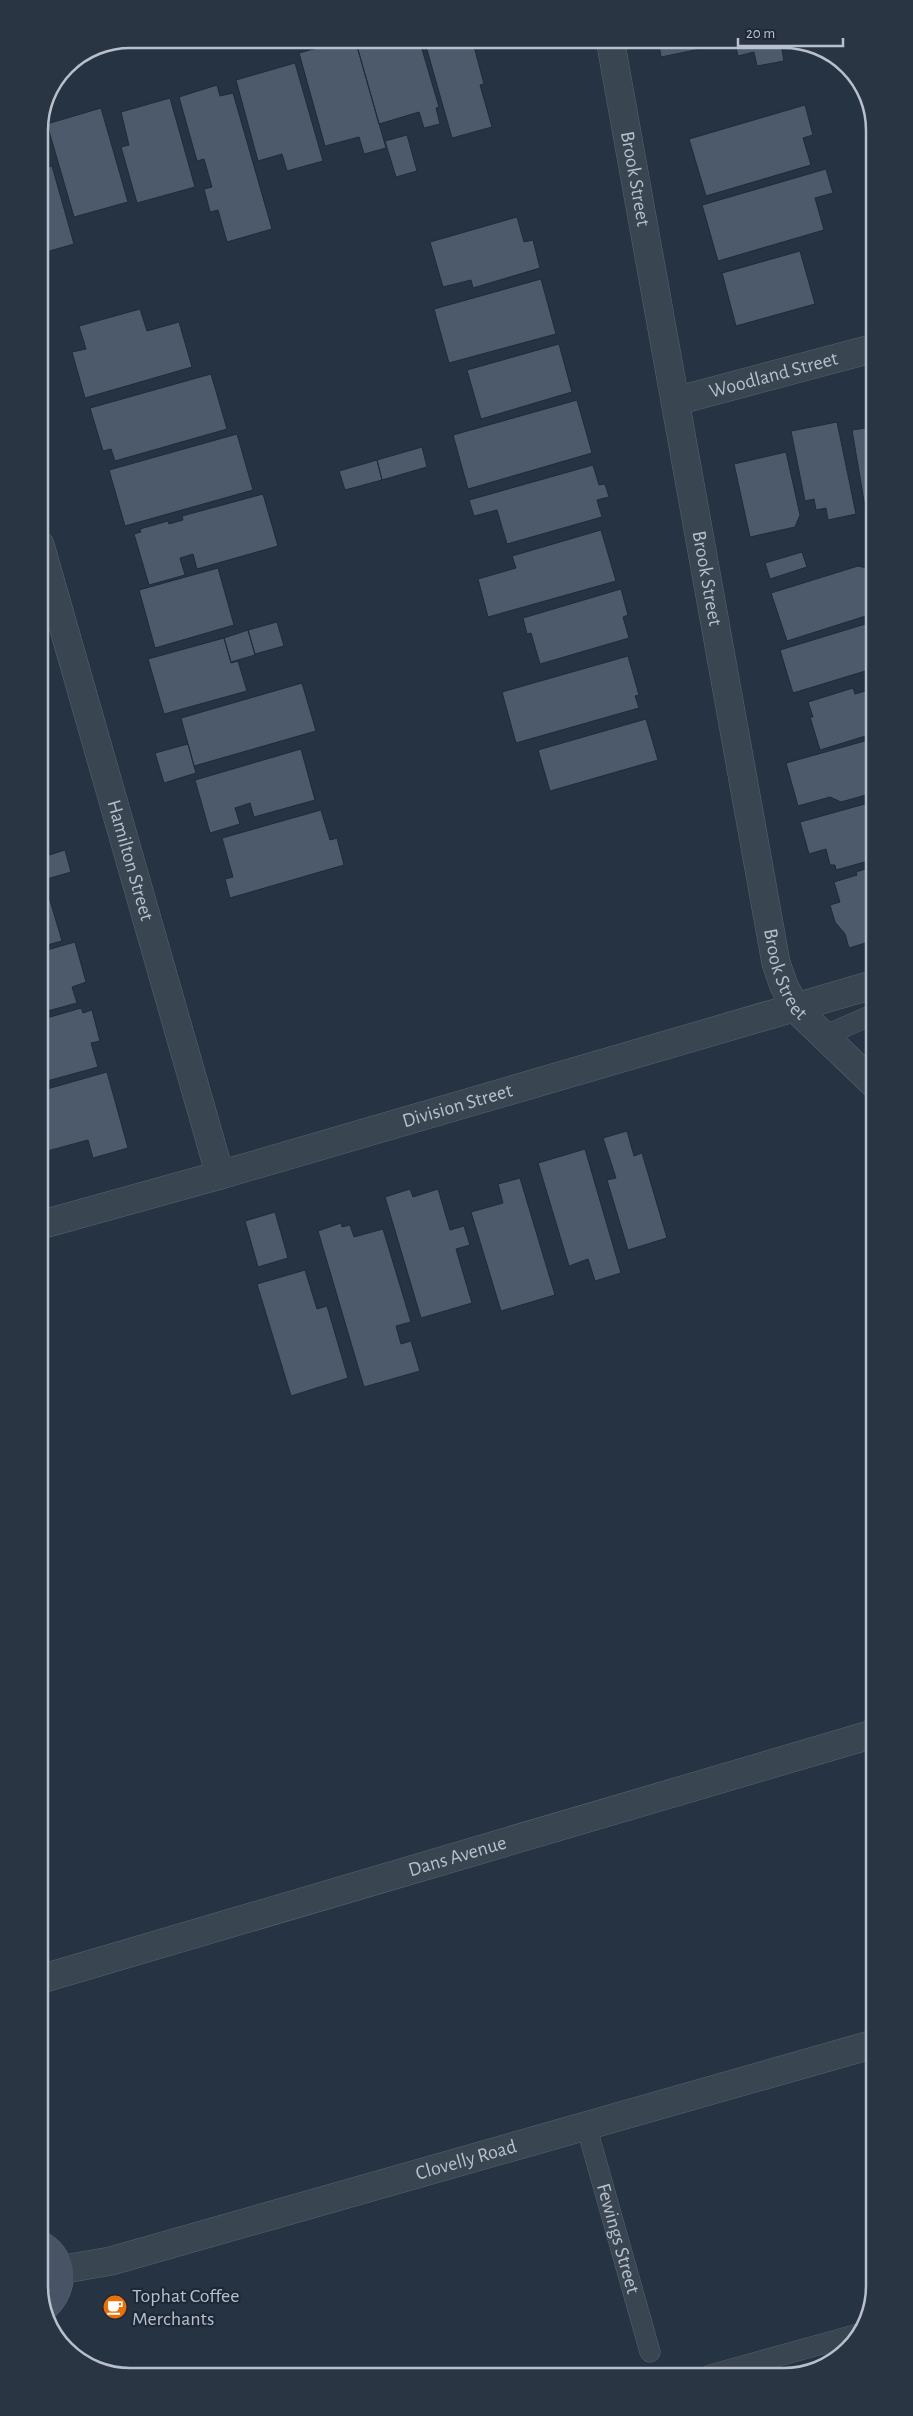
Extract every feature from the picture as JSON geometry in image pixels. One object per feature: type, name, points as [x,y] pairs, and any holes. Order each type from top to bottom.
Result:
[{"type":"main road","points":[[48,2252],[56,2259],[59,2270],[59,2283],[55,2295],[49,2302]]},
{"type":"street","name":"Brook Street","points":[[612,48],[776,964],[796,1009],[866,1076]]},
{"type":"street","name":"Woodland Street","points":[[676,401],[866,351]]},
{"type":"street","name":"Hamilton Street","points":[[48,573],[220,1175]]},
{"type":"street","name":"Division Street","points":[[48,1223],[796,1009],[866,987]]},
{"type":"street","name":"Dans Avenue","points":[[48,1977],[866,1736]]},
{"type":"street","name":"Clovelly Road","points":[[59,2270],[111,2261],[866,2046]]},
{"type":"lane","points":[[824,1036],[866,1018]]},
{"type":"lane","name":"Fewings Street","points":[[586,2125],[650,2352]]},
{"type":"lane","points":[[732,2368],[848,2337]]},
{"type":"building","points":[[317,48],[358,48],[386,148],[364,154],[359,137],[325,146],[299,53]]},
{"type":"building","points":[[358,48],[422,48],[439,107],[436,108],[440,124],[424,128],[419,112],[379,124]]},
{"type":"building","points":[[427,48],[474,48],[484,84],[480,85],[492,127],[452,138]]},
{"type":"building","points":[[660,48],[705,48],[661,57]]},
{"type":"building","points":[[736,48],[782,48],[784,61],[757,66],[754,52],[738,56]]},
{"type":"building","points":[[295,63],[323,161],[287,171],[282,154],[258,161],[236,80]]},
{"type":"building","points":[[217,85],[220,96],[233,93],[272,229],[227,242],[218,210],[210,212],[204,189],[212,187],[204,159],[197,161],[179,97]]},
{"type":"building","points":[[170,98],[195,187],[137,203],[121,147],[129,145],[121,112]]},
{"type":"building","points":[[805,105],[813,135],[803,138],[811,165],[706,196],[689,139]]},
{"type":"building","points":[[101,108],[128,202],[74,217],[48,124]]},
{"type":"building","points":[[407,135],[417,171],[396,177],[385,141]]},
{"type":"building","points":[[52,166],[74,244],[48,251],[48,167]]},
{"type":"building","points":[[826,169],[833,193],[815,198],[824,230],[718,261],[702,205]]},
{"type":"building","points":[[517,217],[524,242],[533,240],[540,268],[473,288],[471,280],[443,287],[430,242]]},
{"type":"building","points":[[800,251],[815,304],[736,326],[722,273]]},
{"type":"building","points":[[541,279],[556,334],[449,363],[434,309]]},
{"type":"building","points":[[140,309],[147,331],[179,322],[192,367],[85,398],[72,352],[86,349],[79,326]]},
{"type":"building","points":[[559,344],[572,392],[481,419],[467,370]]},
{"type":"building","points":[[211,374],[227,429],[115,461],[111,449],[103,451],[90,408]]},
{"type":"building","points":[[577,400],[592,453],[468,489],[453,435]]},
{"type":"building","points":[[837,422],[856,514],[828,520],[826,508],[816,510],[814,499],[805,501],[791,431]]},
{"type":"building","points":[[866,428],[866,513],[852,430]]},
{"type":"building","points":[[237,434],[253,490],[125,526],[109,470]]},
{"type":"building","points":[[422,447],[427,467],[382,480],[377,460]]},
{"type":"building","points":[[786,452],[800,515],[795,527],[750,537],[734,464]]},
{"type":"building","points":[[377,460],[382,480],[345,490],[339,471]]},
{"type":"building","points":[[593,465],[599,485],[605,484],[609,497],[597,500],[602,517],[507,544],[497,510],[474,516],[469,500]]},
{"type":"building","points":[[263,494],[278,546],[197,569],[193,554],[180,558],[185,575],[149,585],[134,534],[141,532],[140,529],[168,521],[169,524],[183,520],[182,516]]},
{"type":"building","points":[[601,530],[616,581],[488,617],[478,579],[516,568],[512,556]]},
{"type":"building","points":[[802,552],[807,567],[770,579],[765,563]]},
{"type":"building","points":[[858,566],[866,568],[866,616],[787,641],[771,593]]},
{"type":"building","points":[[218,568],[234,625],[155,648],[139,590]]},
{"type":"building","points":[[621,589],[628,615],[623,617],[629,638],[540,664],[531,633],[527,634],[523,618]]},
{"type":"building","points":[[277,622],[284,646],[255,654],[248,630]]},
{"type":"building","points":[[866,624],[866,671],[793,693],[780,650]]},
{"type":"building","points":[[248,630],[255,655],[231,662],[224,638]]},
{"type":"building","points":[[224,638],[231,663],[238,661],[247,691],[164,714],[148,659]]},
{"type":"building","points":[[628,656],[639,695],[635,696],[639,708],[516,743],[502,692]]},
{"type":"building","points":[[302,683],[316,731],[194,766],[181,718]]},
{"type":"building","points":[[853,688],[855,694],[866,691],[866,736],[820,750],[810,717],[813,717],[808,702]]},
{"type":"building","points":[[646,719],[658,760],[550,791],[538,750]]},
{"type":"building","points":[[866,741],[866,795],[841,802],[830,797],[798,806],[786,763]]},
{"type":"building","points":[[188,744],[196,773],[164,783],[155,753]]},
{"type":"building","points":[[301,749],[315,800],[254,817],[250,803],[235,808],[240,824],[210,833],[195,780]]},
{"type":"building","points":[[866,804],[866,862],[836,870],[835,865],[830,865],[826,849],[809,854],[800,822]]},
{"type":"building","points":[[321,810],[330,840],[337,838],[344,865],[230,898],[225,879],[233,877],[222,838]]},
{"type":"building","points":[[65,850],[71,872],[48,879],[48,855]]},
{"type":"building","points":[[866,869],[866,943],[849,948],[845,934],[835,922],[830,905],[840,902],[834,882],[857,875],[856,872]]},
{"type":"building","points":[[48,894],[62,941],[48,945]]},
{"type":"building","points":[[75,942],[86,982],[72,987],[77,1003],[48,1011],[48,950]]},
{"type":"building","points":[[81,1008],[83,1013],[92,1010],[100,1041],[91,1043],[98,1067],[48,1081],[48,1018]]},
{"type":"building","points":[[107,1072],[128,1148],[93,1158],[88,1140],[48,1151],[48,1089]]},
{"type":"building","points":[[627,1131],[634,1156],[642,1153],[667,1238],[628,1250],[607,1180],[616,1178],[603,1138]]},
{"type":"building","points":[[585,1149],[621,1273],[595,1281],[588,1259],[569,1266],[538,1163]]},
{"type":"building","points":[[520,1178],[555,1295],[501,1311],[471,1212],[503,1203],[498,1184]]},
{"type":"building","points":[[410,1189],[413,1197],[438,1189],[450,1230],[464,1226],[470,1245],[456,1249],[472,1303],[421,1318],[385,1197]]},
{"type":"building","points":[[275,1212],[288,1258],[258,1267],[245,1221]]},
{"type":"building","points":[[341,1223],[342,1227],[350,1225],[354,1237],[383,1229],[411,1322],[396,1326],[401,1344],[411,1341],[420,1371],[364,1387],[318,1231]]},
{"type":"building","points":[[305,1270],[317,1309],[327,1306],[348,1378],[291,1396],[257,1284]]},
{"type":"place","name":"Tophat Coffee Merchants","points":[[115,2307]]}]
